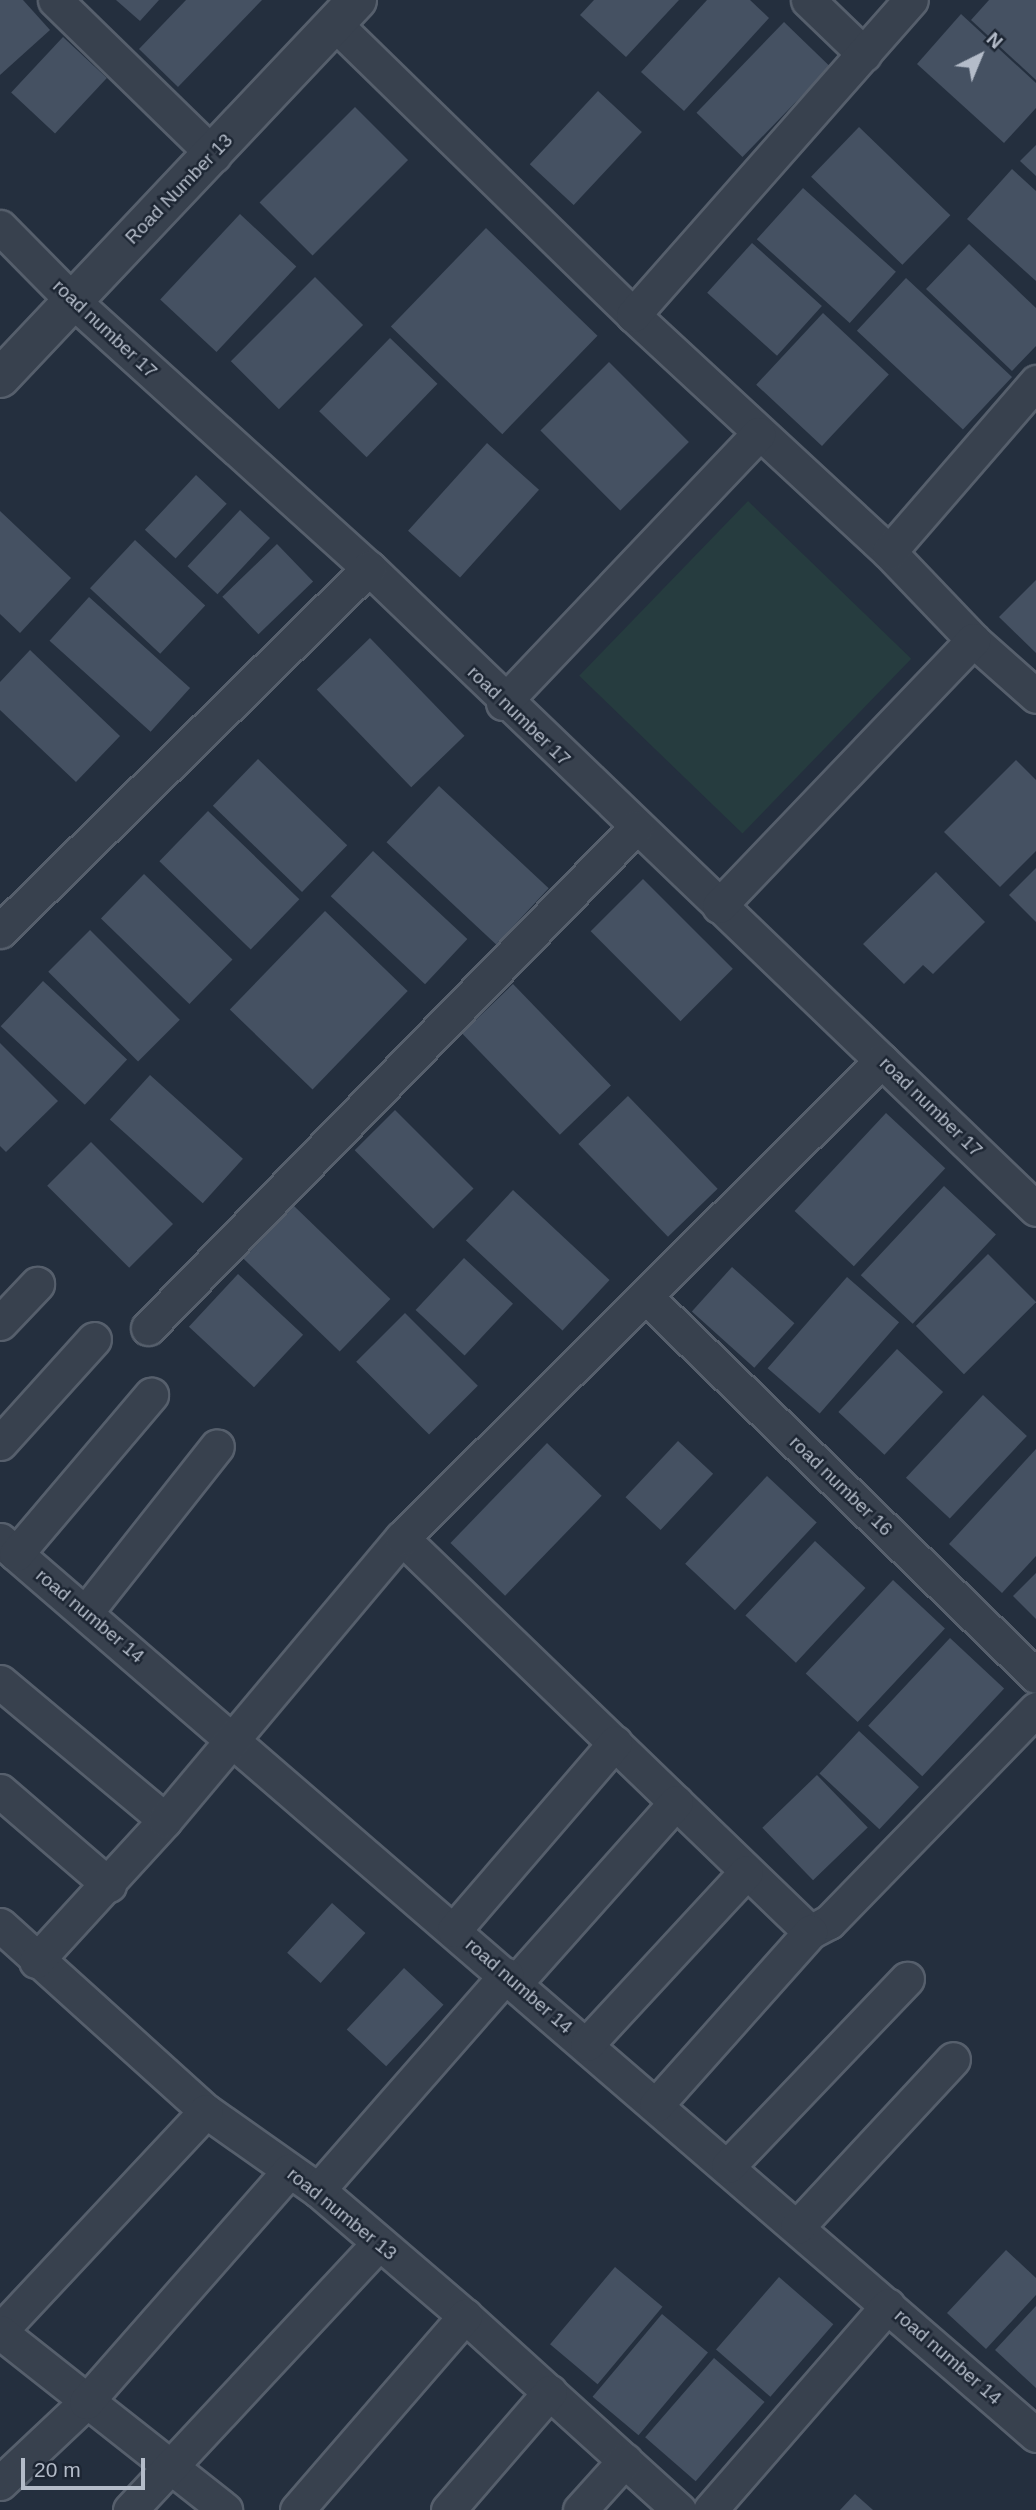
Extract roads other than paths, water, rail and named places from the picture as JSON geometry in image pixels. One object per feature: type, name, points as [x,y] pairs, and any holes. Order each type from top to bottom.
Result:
[{"type":"street","points":[[55,0],[214,155]]},
{"type":"street","points":[[808,0],[864,54]]},
{"type":"street","points":[[633,315],[911,0]]},
{"type":"street","points":[[346,11],[633,315],[758,434],[889,552],[973,640],[1036,696]]},
{"type":"street","name":"Road Number 13","points":[[0,378],[214,155],[346,11]]},
{"type":"street","name":"road number 17","points":[[0,227],[72,300],[369,568],[503,703],[1036,1209]]},
{"type":"street","points":[[889,552],[1036,382]]},
{"type":"street","points":[[503,703],[758,434]]},
{"type":"street","points":[[0,931],[369,568]]},
{"type":"street","points":[[719,906],[973,640]]},
{"type":"street","points":[[148,1328],[636,827]]},
{"type":"street","points":[[36,1961],[165,1820],[232,1736],[402,1538],[882,1060]]},
{"type":"street","points":[[0,1323],[37,1284]]},
{"type":"street","name":"road number 16","points":[[645,1296],[1036,1676]]},
{"type":"street","points":[[0,1443],[94,1339]]},
{"type":"street","points":[[8,1547],[151,1395]]},
{"type":"street","points":[[86,1612],[217,1446]]},
{"type":"street","points":[[402,1538],[810,1932]]},
{"type":"street","name":"road number 14","points":[[8,1547],[232,1736],[1036,2435]]},
{"type":"street","points":[[0,1682],[165,1820]]},
{"type":"street","points":[[656,2105],[810,1932],[829,1922],[1036,1709]]},
{"type":"street","points":[[454,1930],[615,1743]]},
{"type":"street","points":[[0,1791],[108,1885]]},
{"type":"street","points":[[318,2190],[676,1802]]},
{"type":"street","points":[[587,2045],[746,1872]]},
{"type":"street","name":"road number 13","points":[[0,1925],[36,1961],[206,2111],[318,2190],[465,2316],[679,2510]]},
{"type":"street","points":[[728,2166],[907,1979]]},
{"type":"street","points":[[797,2227],[953,2059]]},
{"type":"street","points":[[206,2111],[0,2331],[225,2510]]},
{"type":"street","points":[[0,2483],[86,2402],[289,2171]]},
{"type":"street","points":[[130,2510],[173,2468],[379,2243]]},
{"type":"street","points":[[710,2510],[888,2305]]},
{"type":"street","points":[[297,2510],[465,2316]]},
{"type":"street","points":[[448,2510],[550,2392]]},
{"type":"street","points":[[580,2510],[625,2460]]}]
